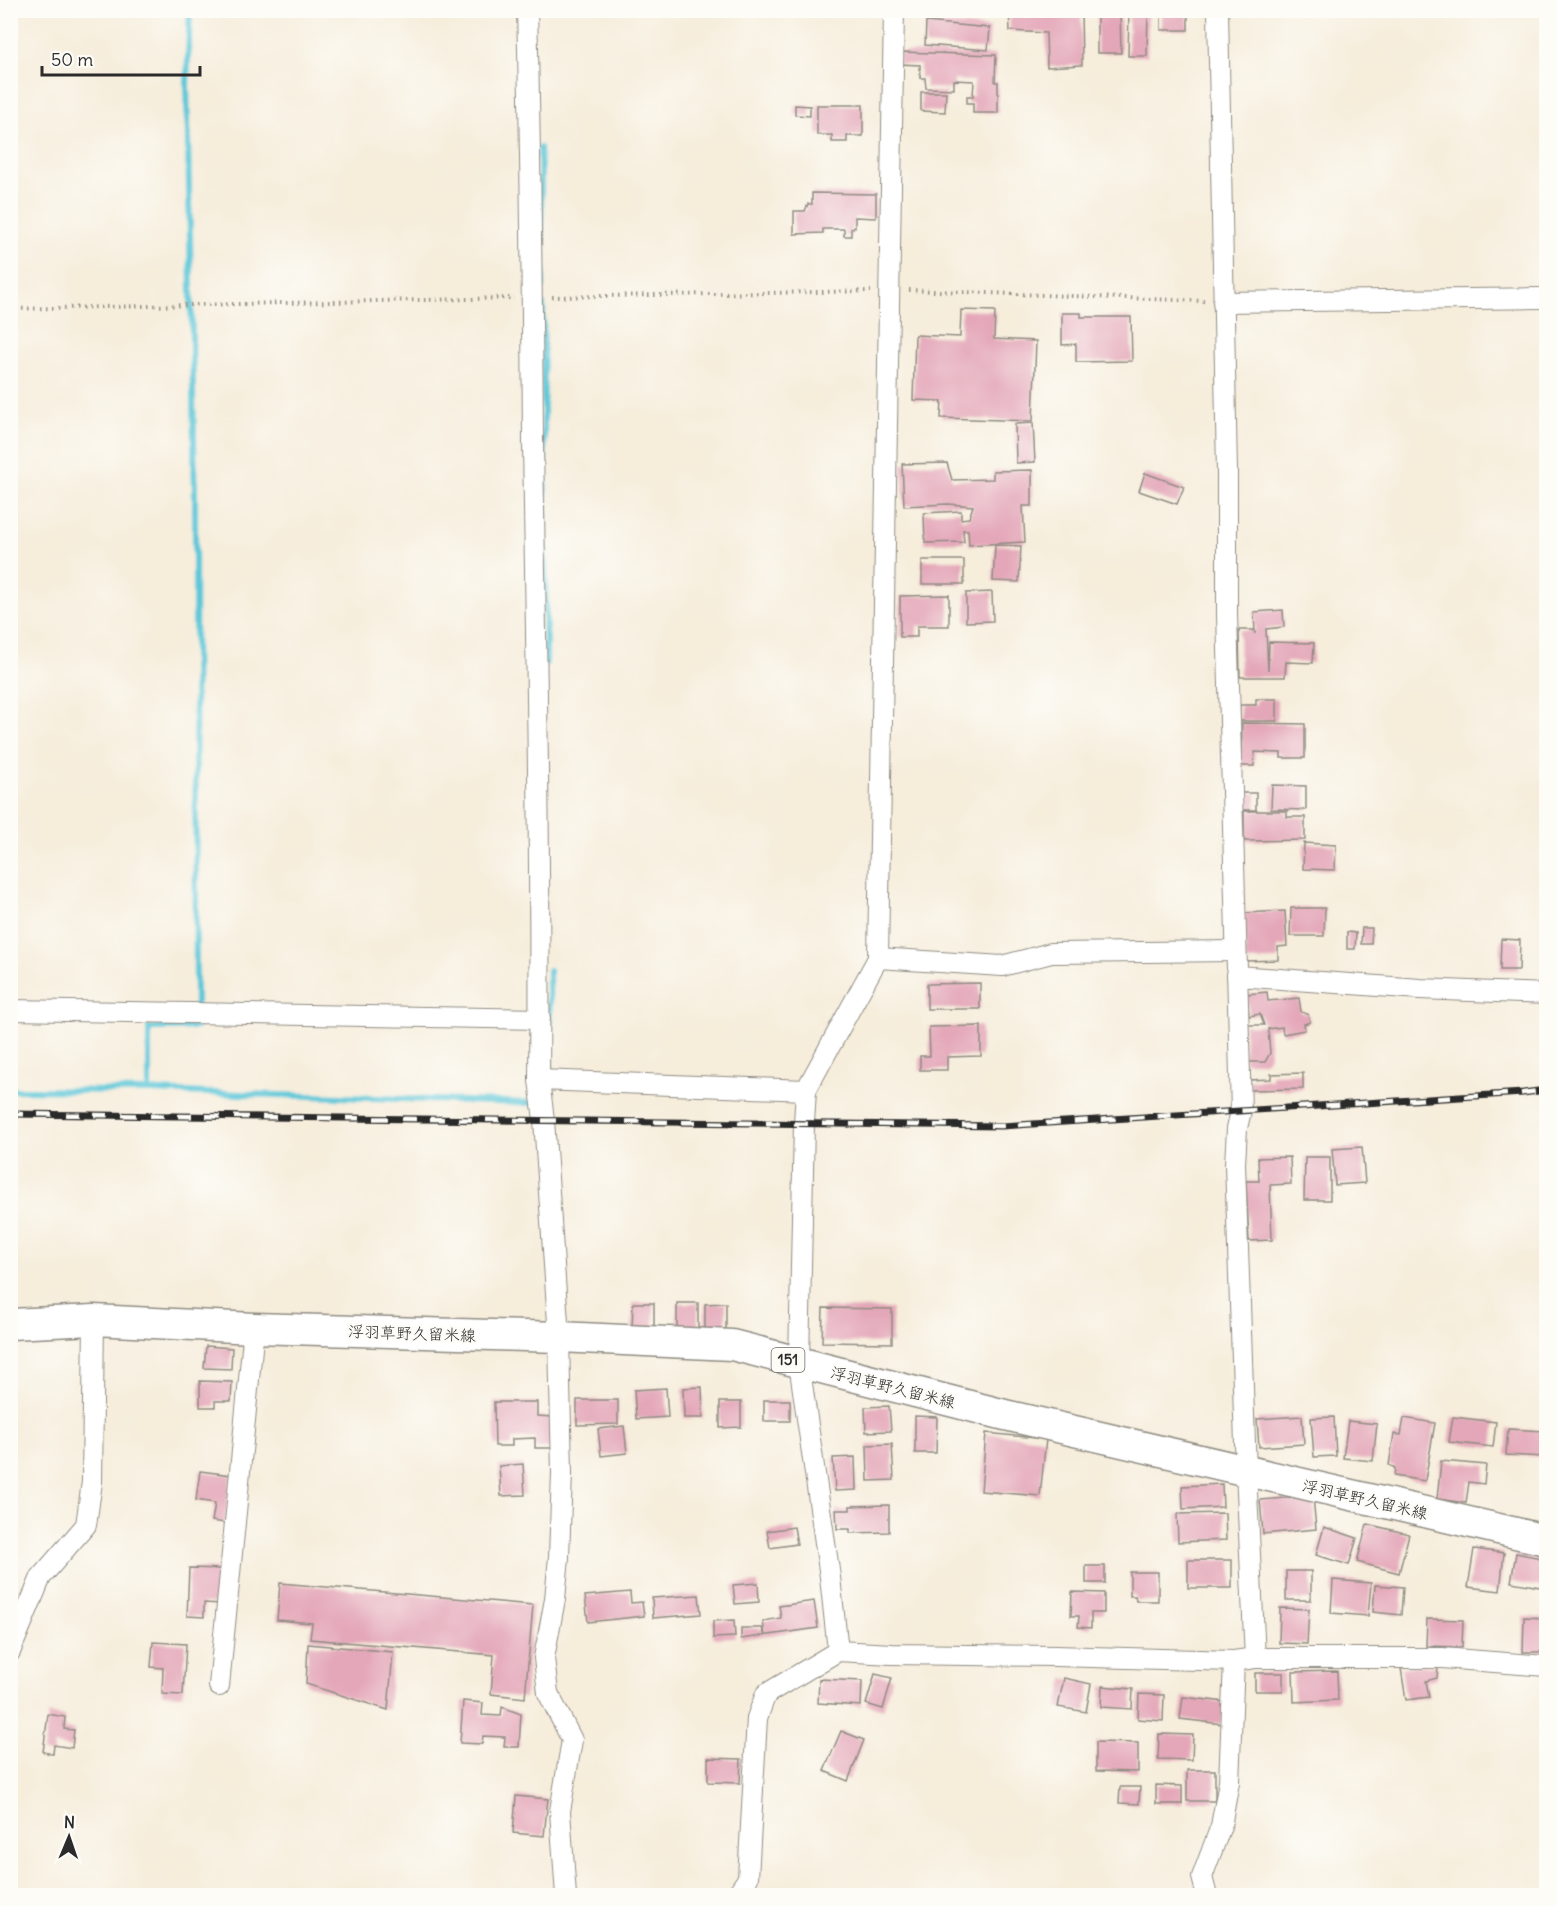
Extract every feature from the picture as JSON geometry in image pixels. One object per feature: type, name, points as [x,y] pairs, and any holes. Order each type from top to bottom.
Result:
[{"type":"main road","name":"浮羽草野久留米線","points":[[10,1324],[94,1320],[732,1345],[1005,1415],[1546,1540]]},
{"type":"street","points":[[527,10],[540,826],[539,1080],[559,1337],[561,1473],[560,1557],[544,1658],[548,1693],[572,1740],[560,1811],[566,1896]]},
{"type":"street","points":[[838,1651],[830,1577],[799,1363],[806,1090],[878,958],[894,10]]},
{"type":"street","points":[[1218,10],[1227,472],[1227,614],[1241,1111],[1237,1128],[1235,1164],[1246,1471],[1256,1658]]},
{"type":"street","points":[[1223,302],[1546,298]]},
{"type":"street","points":[[878,958],[1002,966],[1051,953],[1236,951]]},
{"type":"street","points":[[1237,976],[1420,989],[1546,994]]},
{"type":"street","points":[[10,1010],[540,1018]]},
{"type":"street","points":[[539,1080],[806,1090]]},
{"type":"street","points":[[10,1652],[41,1577],[86,1525],[92,1482],[94,1320]]},
{"type":"street","points":[[219,1686],[254,1328]]},
{"type":"street","points":[[736,1896],[748,1878],[757,1718],[766,1694],[838,1651],[1234,1661],[1256,1658],[1443,1658],[1546,1666]]},
{"type":"street","points":[[1207,1896],[1202,1877],[1221,1826],[1229,1782],[1234,1661]]},
{"type":"path","points":[[10,309],[888,290],[1223,302]]},
{"type":"building","points":[[1009,10],[1081,10],[1082,65],[1047,67],[1046,33],[1010,31]]},
{"type":"building","points":[[1097,10],[1120,10],[1121,53],[1097,53]]},
{"type":"building","points":[[1129,10],[1148,10],[1147,56],[1128,56]]},
{"type":"building","points":[[1161,10],[1188,10],[1188,30],[1161,30]]},
{"type":"building","points":[[926,22],[990,28],[988,50],[925,45]]},
{"type":"building","points":[[900,52],[996,55],[995,82],[998,82],[998,113],[973,113],[973,103],[967,103],[967,96],[973,96],[974,81],[954,80],[954,89],[926,88],[925,78],[920,78],[920,65],[899,64]]},
{"type":"building","points":[[921,92],[946,92],[945,112],[921,111]]},
{"type":"building","points":[[795,105],[810,106],[810,116],[795,115]]},
{"type":"building","points":[[817,105],[863,105],[863,136],[847,136],[847,142],[832,142],[832,135],[817,135]]},
{"type":"building","points":[[812,193],[876,194],[876,218],[855,217],[855,227],[851,229],[851,236],[844,236],[844,229],[823,229],[823,233],[794,234],[794,211],[805,211],[808,204],[812,204]]},
{"type":"building","points":[[961,310],[995,311],[994,339],[1036,341],[1033,421],[941,418],[942,401],[913,400],[915,335],[960,337]]},
{"type":"building","points":[[1062,313],[1081,313],[1081,317],[1131,317],[1132,361],[1076,362],[1076,344],[1062,345]]},
{"type":"building","points":[[1033,423],[1035,462],[1016,463],[1015,424]]},
{"type":"building","points":[[947,463],[952,480],[993,479],[993,471],[1032,470],[1032,506],[1023,506],[1025,542],[969,545],[968,530],[963,530],[964,542],[925,543],[924,513],[961,511],[961,519],[969,518],[973,506],[948,504],[904,506],[902,464]]},
{"type":"building","points":[[1145,473],[1184,487],[1177,504],[1139,491]]},
{"type":"building","points":[[995,545],[1021,546],[1019,582],[993,581]]},
{"type":"building","points":[[922,560],[964,560],[964,584],[922,584]]},
{"type":"building","points":[[992,592],[993,621],[966,622],[966,593]]},
{"type":"building","points":[[949,595],[949,626],[917,626],[917,637],[900,637],[900,596]]},
{"type":"building","points":[[1283,610],[1284,627],[1266,629],[1268,670],[1269,642],[1314,643],[1313,663],[1286,662],[1285,677],[1240,677],[1239,630],[1254,630],[1255,634],[1254,612]]},
{"type":"building","points":[[1256,699],[1277,699],[1277,721],[1240,721],[1240,705],[1256,705]]},
{"type":"building","points":[[1242,723],[1305,724],[1305,758],[1281,758],[1281,753],[1255,752],[1254,766],[1241,766]]},
{"type":"building","points":[[1272,785],[1306,786],[1306,810],[1271,809]]},
{"type":"building","points":[[1239,793],[1256,793],[1256,810],[1239,810]]},
{"type":"building","points":[[1244,811],[1287,811],[1287,817],[1305,817],[1305,840],[1244,841]]},
{"type":"building","points":[[1304,843],[1336,845],[1335,870],[1303,869]]},
{"type":"building","points":[[1291,908],[1325,908],[1324,936],[1290,936]]},
{"type":"building","points":[[1285,911],[1287,946],[1278,947],[1278,960],[1246,961],[1244,913]]},
{"type":"building","points":[[1362,928],[1372,928],[1371,944],[1361,944]]},
{"type":"building","points":[[1347,932],[1356,933],[1355,949],[1347,949]]},
{"type":"building","points":[[1501,939],[1520,940],[1519,970],[1500,970]]},
{"type":"building","points":[[980,983],[980,1009],[927,1009],[927,984]]},
{"type":"building","points":[[1267,992],[1268,1001],[1299,998],[1301,1012],[1308,1014],[1310,1022],[1304,1024],[1305,1030],[1283,1034],[1282,1027],[1268,1029],[1270,1053],[1265,1062],[1244,1062],[1245,1025],[1264,1025],[1260,1014],[1249,1016],[1247,994]]},
{"type":"building","points":[[981,1026],[981,1056],[947,1057],[947,1070],[920,1070],[920,1056],[930,1056],[929,1027]]},
{"type":"building","points":[[1303,1073],[1303,1089],[1250,1090],[1250,1080],[1271,1079],[1271,1074]]},
{"type":"building","points":[[1362,1147],[1365,1183],[1335,1185],[1332,1149]]},
{"type":"building","points":[[1290,1157],[1291,1184],[1270,1185],[1272,1240],[1249,1241],[1246,1181],[1259,1181],[1258,1158]]},
{"type":"building","points":[[1305,1157],[1330,1157],[1330,1200],[1304,1200]]},
{"type":"building","points":[[633,1303],[654,1303],[654,1329],[632,1329]]},
{"type":"building","points":[[677,1303],[698,1303],[698,1328],[677,1328]]},
{"type":"building","points":[[726,1303],[726,1329],[705,1329],[705,1304]]},
{"type":"building","points":[[823,1308],[892,1309],[892,1343],[822,1342]]},
{"type":"building","points":[[206,1346],[232,1348],[231,1369],[204,1368]]},
{"type":"building","points":[[200,1381],[232,1382],[231,1401],[215,1401],[215,1407],[200,1407]]},
{"type":"building","points":[[702,1387],[703,1418],[684,1418],[683,1388]]},
{"type":"building","points":[[666,1388],[668,1417],[636,1419],[634,1390]]},
{"type":"building","points":[[577,1400],[618,1400],[618,1424],[577,1425]]},
{"type":"building","points":[[764,1400],[790,1400],[790,1421],[764,1421]]},
{"type":"building","points":[[494,1402],[537,1402],[537,1416],[553,1417],[553,1448],[535,1448],[535,1438],[512,1439],[512,1446],[495,1446]]},
{"type":"building","points":[[720,1402],[741,1402],[741,1427],[720,1428]]},
{"type":"building","points":[[889,1406],[891,1431],[866,1432],[865,1407]]},
{"type":"building","points":[[915,1416],[937,1417],[936,1453],[915,1453]]},
{"type":"building","points":[[1302,1416],[1304,1444],[1259,1447],[1257,1419]]},
{"type":"building","points":[[1334,1417],[1336,1456],[1314,1457],[1311,1418]]},
{"type":"building","points":[[1453,1417],[1496,1422],[1493,1447],[1449,1442]]},
{"type":"building","points":[[1404,1418],[1435,1423],[1425,1481],[1394,1476],[1395,1468],[1389,1465],[1394,1434],[1401,1435]]},
{"type":"building","points":[[1348,1421],[1377,1424],[1373,1461],[1343,1458]]},
{"type":"building","points":[[624,1426],[627,1453],[601,1456],[598,1429]]},
{"type":"building","points":[[1508,1429],[1545,1431],[1544,1457],[1506,1455]]},
{"type":"building","points":[[986,1433],[1046,1439],[1040,1496],[981,1491]]},
{"type":"building","points":[[892,1444],[894,1480],[868,1481],[867,1445]]},
{"type":"building","points":[[855,1457],[856,1490],[835,1491],[833,1458]]},
{"type":"building","points":[[1441,1461],[1486,1465],[1484,1484],[1469,1482],[1466,1503],[1437,1499]]},
{"type":"building","points":[[523,1464],[525,1495],[501,1496],[499,1466]]},
{"type":"building","points":[[200,1471],[231,1475],[225,1523],[212,1521],[215,1503],[196,1500]]},
{"type":"building","points":[[1222,1484],[1223,1507],[1183,1509],[1182,1486]]},
{"type":"building","points":[[1313,1496],[1316,1529],[1263,1534],[1260,1500]]},
{"type":"building","points":[[889,1505],[889,1532],[850,1533],[850,1529],[837,1529],[836,1510],[850,1510],[850,1506]]},
{"type":"building","points":[[1225,1513],[1226,1540],[1178,1542],[1177,1514]]},
{"type":"building","points":[[1367,1524],[1409,1534],[1399,1573],[1357,1562]]},
{"type":"building","points":[[794,1527],[797,1544],[770,1548],[767,1531]]},
{"type":"building","points":[[1324,1527],[1357,1538],[1349,1565],[1316,1555]]},
{"type":"building","points":[[1474,1549],[1504,1553],[1500,1591],[1468,1587]]},
{"type":"building","points":[[1516,1553],[1546,1559],[1546,1588],[1511,1582]]},
{"type":"building","points":[[1188,1560],[1232,1560],[1232,1588],[1188,1588]]},
{"type":"building","points":[[1086,1566],[1105,1566],[1105,1583],[1086,1583]]},
{"type":"building","points":[[189,1568],[222,1569],[221,1604],[204,1603],[204,1617],[187,1616]]},
{"type":"building","points":[[1286,1571],[1311,1571],[1311,1600],[1286,1600]]},
{"type":"building","points":[[1130,1572],[1158,1572],[1158,1601],[1136,1601],[1135,1596],[1130,1596]]},
{"type":"building","points":[[1333,1580],[1371,1583],[1368,1616],[1331,1613]]},
{"type":"building","points":[[280,1583],[533,1605],[525,1698],[491,1694],[494,1655],[310,1639],[312,1623],[277,1620]]},
{"type":"building","points":[[758,1583],[759,1602],[735,1604],[733,1585]]},
{"type":"building","points":[[1375,1585],[1403,1587],[1401,1615],[1373,1612]]},
{"type":"building","points":[[630,1592],[631,1603],[642,1602],[644,1616],[588,1622],[585,1596]]},
{"type":"building","points":[[1072,1592],[1104,1593],[1104,1613],[1091,1613],[1091,1628],[1078,1627],[1079,1616],[1071,1616]]},
{"type":"building","points":[[699,1595],[701,1614],[653,1618],[652,1598]]},
{"type":"building","points":[[814,1601],[818,1628],[765,1636],[763,1621],[781,1618],[779,1606]]},
{"type":"building","points":[[1280,1608],[1309,1609],[1307,1644],[1279,1643]]},
{"type":"building","points":[[1524,1617],[1546,1618],[1546,1652],[1523,1652]]},
{"type":"building","points":[[1427,1619],[1463,1620],[1462,1647],[1426,1646]]},
{"type":"building","points":[[734,1620],[735,1637],[713,1638],[713,1621]]},
{"type":"building","points":[[741,1628],[762,1628],[765,1636],[741,1639]]},
{"type":"building","points":[[153,1642],[186,1644],[183,1695],[162,1694],[163,1668],[151,1667]]},
{"type":"building","points":[[308,1644],[393,1652],[388,1710],[306,1684]]},
{"type":"building","points":[[1420,1665],[1438,1666],[1437,1678],[1426,1681],[1429,1697],[1406,1700],[1401,1668]]},
{"type":"building","points":[[1337,1671],[1338,1700],[1294,1702],[1293,1672]]},
{"type":"building","points":[[1255,1673],[1283,1673],[1283,1691],[1255,1691]]},
{"type":"building","points":[[875,1674],[892,1678],[883,1709],[866,1704]]},
{"type":"building","points":[[1064,1678],[1091,1684],[1086,1712],[1058,1707]]},
{"type":"building","points":[[819,1679],[862,1681],[861,1706],[818,1703]]},
{"type":"building","points":[[1102,1686],[1133,1689],[1132,1709],[1101,1707]]},
{"type":"building","points":[[1139,1694],[1164,1695],[1163,1721],[1138,1719]]},
{"type":"building","points":[[1183,1697],[1225,1702],[1222,1724],[1180,1719]]},
{"type":"building","points":[[463,1701],[483,1703],[482,1715],[501,1716],[502,1707],[521,1714],[519,1747],[504,1747],[505,1737],[483,1736],[482,1744],[460,1743]]},
{"type":"building","points":[[48,1714],[65,1717],[64,1729],[74,1730],[72,1748],[54,1745],[53,1754],[43,1752]]},
{"type":"building","points":[[841,1731],[864,1740],[848,1781],[824,1771]]},
{"type":"building","points":[[1159,1734],[1193,1735],[1192,1760],[1158,1759]]},
{"type":"building","points":[[1096,1742],[1138,1743],[1138,1772],[1096,1771]]},
{"type":"building","points":[[708,1758],[741,1759],[740,1783],[708,1782]]},
{"type":"building","points":[[1187,1770],[1215,1770],[1215,1801],[1187,1801]]},
{"type":"building","points":[[1156,1785],[1182,1786],[1182,1804],[1156,1804]]},
{"type":"building","points":[[1120,1787],[1140,1787],[1139,1804],[1119,1803]]},
{"type":"building","points":[[516,1796],[548,1799],[544,1836],[513,1833]]},
{"type":"waterway","points":[[149,1091],[149,1028],[196,1027],[195,493],[187,84],[190,10]]},
{"type":"waterway","points":[[540,148],[543,286]]},
{"type":"waterway","points":[[543,305],[546,663]]},
{"type":"waterway","points":[[549,971],[550,1072]]},
{"type":"waterway","points":[[10,1090],[149,1091],[531,1103]]},
{"type":"railway","points":[[10,1114],[1002,1126],[1546,1090]]}]
